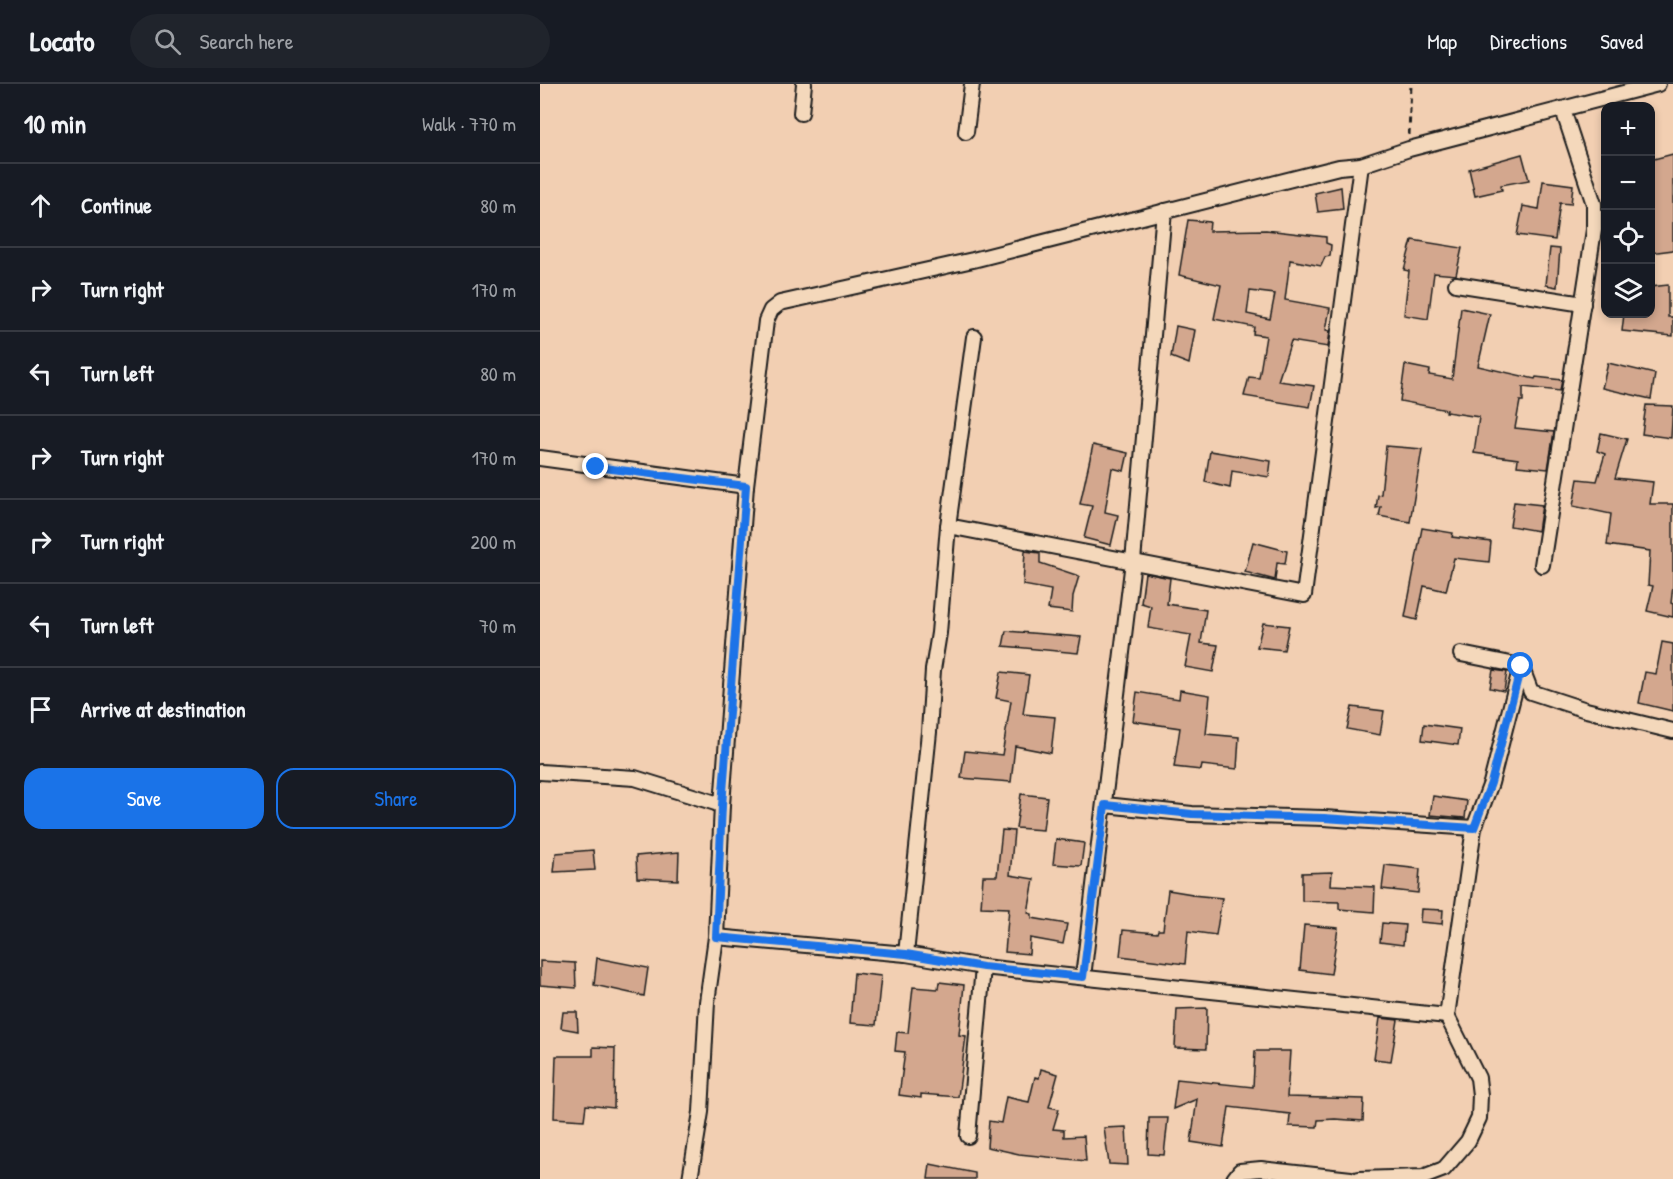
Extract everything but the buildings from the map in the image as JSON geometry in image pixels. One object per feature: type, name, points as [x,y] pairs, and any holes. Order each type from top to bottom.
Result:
[{"type":"street","points":[[801,113],[804,84]]},
{"type":"street","points":[[966,132],[972,84]]},
{"type":"street","points":[[690,1179],[701,1112],[706,1002],[716,937],[722,806],[746,486],[766,321],[771,310],[780,303],[973,260],[1339,167],[1362,165],[1409,149],[1658,84]]},
{"type":"street","points":[[1542,566],[1594,230],[1594,204],[1563,110]]},
{"type":"street","points":[[948,526],[1304,595],[1362,165]]},
{"type":"street","points":[[1083,977],[1133,561],[1164,211]]},
{"type":"street","points":[[1456,284],[1583,304]]},
{"type":"street","points":[[906,954],[948,526],[974,337]]},
{"type":"street","points":[[540,458],[746,486]]},
{"type":"street","points":[[1461,654],[1521,666]]},
{"type":"street","points":[[1521,666],[1531,692],[1586,711],[1673,731]]},
{"type":"street","points":[[1359,1179],[1424,1177],[1444,1169],[1468,1141],[1479,1118],[1478,1078],[1447,1016],[1474,828],[1491,783],[1521,666]]},
{"type":"street","points":[[540,772],[635,778],[722,806]]},
{"type":"street","points":[[1105,805],[1192,814],[1324,818],[1474,828]]},
{"type":"street","points":[[716,937],[906,954],[983,967],[1447,1016]]},
{"type":"street","points":[[968,1136],[983,967]]},
{"type":"street","points":[[1234,1179],[1240,1171],[1261,1169],[1351,1179]]},
{"type":"path","points":[[1409,149],[1411,84]]},
{"type":"route","points":[[596,467],[746,486],[722,806],[716,937],[906,954],[983,967],[1083,977],[1105,805],[1192,814],[1324,818],[1474,828],[1491,783],[1521,666]]}]
